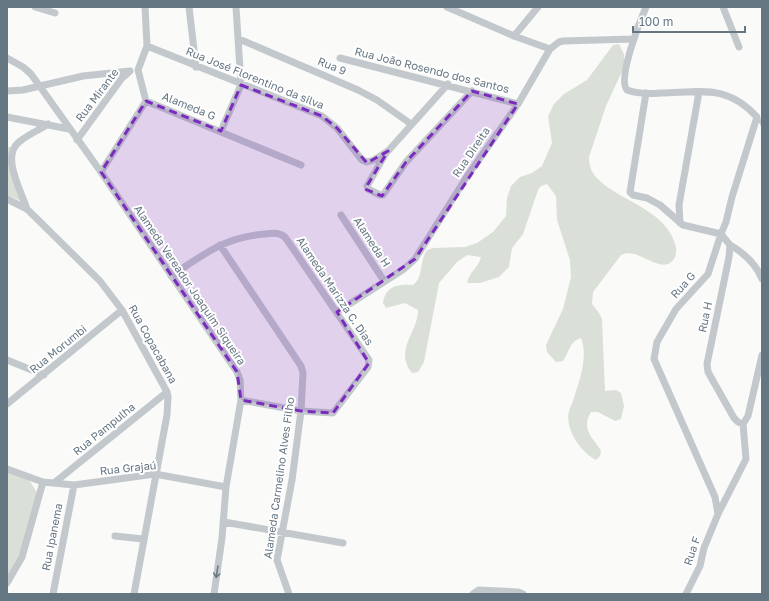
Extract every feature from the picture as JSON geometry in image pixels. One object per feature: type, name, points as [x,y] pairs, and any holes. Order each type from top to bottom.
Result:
[{"type":"street","points":[[35,7],[55,13]]},
{"type":"street","points":[[134,70],[147,46],[145,7]]},
{"type":"street","points":[[189,7],[196,67]]},
{"type":"street","points":[[221,131],[241,85],[236,7]]},
{"type":"street","points":[[447,7],[514,36],[550,49],[559,42],[563,41],[633,39]]},
{"type":"street","points":[[514,36],[538,7]]},
{"type":"street","points":[[646,7],[633,39],[624,82],[625,87],[632,91],[646,93],[717,92],[729,95],[748,107],[757,117],[734,190],[726,222],[721,234]]},
{"type":"street","points":[[723,7],[739,47]]},
{"type":"street","name":"Rua 9","points":[[239,39],[358,90],[377,100],[411,124]]},
{"type":"street","name":"Rua José Florentino da silva","points":[[147,46],[196,67],[322,116],[329,121],[365,162],[374,160],[388,151],[448,84]]},
{"type":"street","name":"Rua Direita","points":[[337,312],[404,269],[415,259],[466,178],[518,104],[550,49]]},
{"type":"street","name":"Alameda Vereador Joaquim Siqueira","points":[[7,58],[27,70],[40,87],[101,172],[237,372],[240,380],[241,400],[226,486],[224,522],[214,594]]},
{"type":"street","name":"Rua João Rosendo dos Santos","points":[[340,58],[448,84],[518,104]]},
{"type":"street","points":[[7,91],[40,87],[83,76],[134,70]]},
{"type":"street","points":[[134,70],[146,100]]},
{"type":"street","name":"Rua Mirante","points":[[77,140],[122,78],[134,70]]},
{"type":"street","points":[[388,151],[367,186],[368,189],[380,196],[383,195],[406,162],[472,91]]},
{"type":"street","points":[[680,224],[679,205],[699,92]]},
{"type":"street","points":[[646,93],[630,192],[633,195],[647,198],[660,205],[680,224],[721,234],[730,245],[742,252],[753,264],[762,279]]},
{"type":"street","name":"Alameda G","points":[[101,172],[146,100],[301,165]]},
{"type":"street","name":"Rua Mirante","points":[[7,117],[70,129]]},
{"type":"street","points":[[27,209],[12,166],[12,152],[19,142],[48,124]]},
{"type":"street","name":"Rua Copacabana","points":[[7,199],[27,209],[94,274],[122,310],[168,397],[167,415],[134,594]]},
{"type":"street","name":"Alameda H","points":[[341,215],[384,281]]},
{"type":"street","name":"Alameda Marizza C. Dias","points":[[220,245],[245,236],[281,234],[285,237],[337,312],[369,363],[333,413],[301,411]]},
{"type":"street","name":"Rua G","points":[[718,514],[715,497],[654,359],[657,342],[676,309],[708,274],[721,234]]},
{"type":"street","points":[[171,276],[220,245]]},
{"type":"street","name":"Alameda Carmelino Alves Filho","points":[[220,245],[301,366],[303,373],[301,411],[292,480],[277,560],[289,594]]},
{"type":"street","name":"Rua H","points":[[730,245],[730,257],[707,364],[708,372],[734,418],[743,424]]},
{"type":"street","name":"Rua Morumbi","points":[[7,404],[122,310]]},
{"type":"street","points":[[718,514],[746,459],[743,424],[748,416],[762,355]]},
{"type":"street","points":[[7,360],[44,375]]},
{"type":"street","name":"Rua Pampulha","points":[[54,483],[166,392]]},
{"type":"street","points":[[241,400],[301,411]]},
{"type":"street","name":"Rua Grajaú","points":[[7,468],[31,479],[43,482],[74,485],[155,474],[226,486]]},
{"type":"street","points":[[7,583],[22,557],[43,482]]},
{"type":"street","name":"Rua Ipanema","points":[[53,594],[74,485]]},
{"type":"street","name":"Rua F","points":[[686,594],[700,566],[704,548],[718,514]]},
{"type":"street","points":[[224,522],[343,543]]},
{"type":"street","points":[[115,536],[143,539]]},
{"type":"street","points":[[476,592],[518,592],[523,594]]},
{"type":"lane","points":[[757,117],[762,124]]},
{"type":"highlighted area","points":[[241,85],[322,116],[337,128],[367,163],[388,151],[365,189],[382,196],[406,162],[472,91],[518,104],[415,259],[337,312],[369,363],[333,413],[301,411],[241,400],[237,372],[101,172],[146,101],[221,131]]},
{"type":"shaded area","points":[[619,44],[624,54],[624,67],[606,106],[589,157],[590,167],[597,178],[610,189],[644,208],[664,224],[671,234],[676,247],[676,252],[673,260],[665,265],[634,254],[627,253],[621,255],[593,292],[592,304],[602,319],[605,391],[616,390],[621,393],[624,406],[621,419],[615,421],[598,412],[591,412],[588,418],[587,429],[601,451],[600,456],[596,460],[583,450],[573,436],[568,420],[569,411],[582,371],[584,354],[581,338],[577,339],[572,344],[563,361],[556,362],[547,352],[546,345],[563,309],[571,277],[570,260],[557,220],[556,196],[547,184],[541,186],[538,190],[523,234],[512,248],[509,267],[499,277],[480,283],[467,283],[481,257],[467,255],[457,262],[439,283],[424,362],[418,372],[412,373],[405,356],[408,340],[415,325],[418,310],[405,303],[386,308],[383,303],[384,297],[393,287],[413,285],[416,282],[419,278],[423,259],[427,250],[433,248],[465,247],[477,243],[493,232],[506,216],[507,198],[511,186],[520,177],[532,173],[542,166],[552,143],[548,116],[554,104],[564,94],[587,80],[613,45]]},
{"type":"shaded area","points":[[7,147],[10,147],[9,154],[11,168],[23,202],[7,195]]},
{"type":"shaded area","points":[[7,471],[29,480],[38,494],[30,526],[18,557],[7,577]]}]
